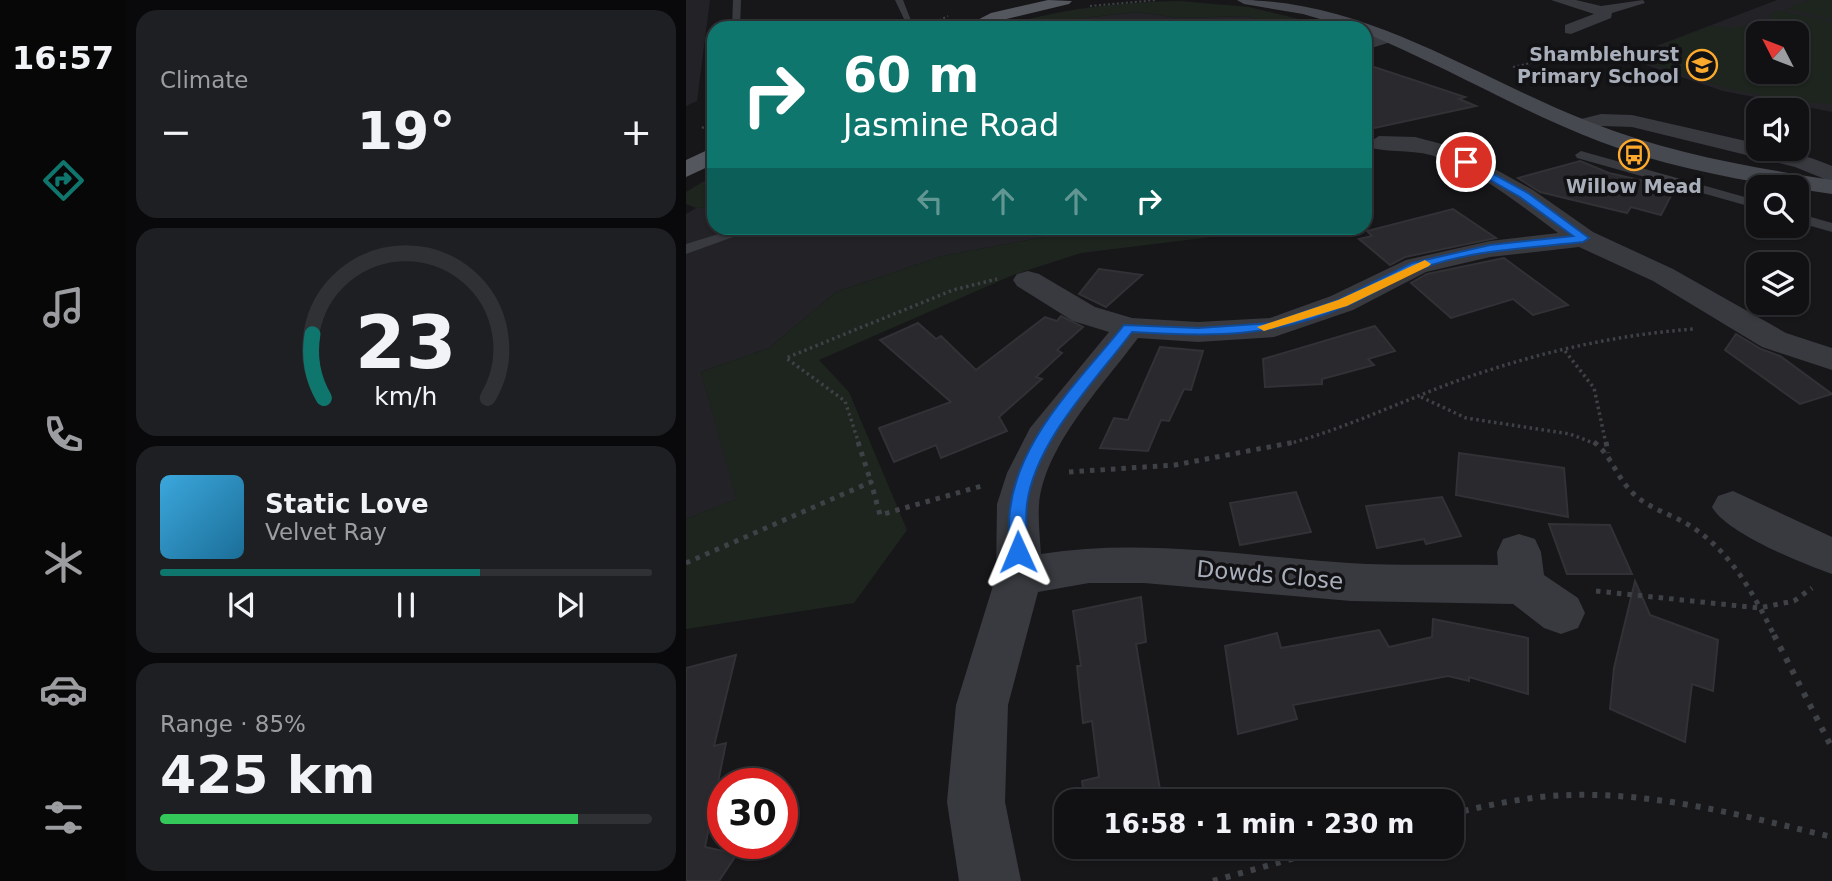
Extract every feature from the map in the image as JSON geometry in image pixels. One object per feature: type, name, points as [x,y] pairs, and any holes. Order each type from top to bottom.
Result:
[{"type":"main road","points":[[1017,0],[1064,1]]},
{"type":"main road","points":[[972,20],[1071,0]]},
{"type":"main road","points":[[686,148],[707,138]]},
{"type":"main road","points":[[686,170],[707,158]]},
{"type":"street","points":[[1246,0],[1346,21]]},
{"type":"street","points":[[1558,0],[1601,10],[1637,3]]},
{"type":"street","points":[[1571,29],[1605,15],[1601,10]]},
{"type":"street","points":[[1372,31],[1580,126],[1693,164],[1832,187]]},
{"type":"street","points":[[1372,43],[1388,37]]},
{"type":"street","points":[[1580,126],[1601,120],[1632,121],[1803,162],[1832,175]]},
{"type":"street","points":[[1379,143],[1411,138],[1449,153],[1524,195],[1583,238],[1663,275],[1774,340],[1832,359]]},
{"type":"street","points":[[1028,280],[1084,314],[1129,328],[1198,332],[1274,327],[1342,303],[1416,266],[1490,249],[1583,238]]},
{"type":"street","points":[[989,881],[976,802],[982,705],[1019,576],[1018,504],[1027,472],[1044,437],[1129,328]]},
{"type":"street","points":[[1733,507],[1792,539],[1824,571]]},
{"type":"street","name":"Dowds Close","points":[[1019,576],[1089,565],[1144,565],[1351,582],[1520,568],[1576,601]]},
{"type":"lane","points":[[736,21],[737,0]]},
{"type":"lane","points":[[899,0],[909,21]]},
{"type":"lane","points":[[1581,155],[1746,201]]},
{"type":"lane","points":[[1809,221],[1832,228]]},
{"type":"lane","points":[[686,249],[729,235]]},
{"type":"path","points":[[1471,76],[1575,52]]},
{"type":"path","points":[[1028,280],[1013,275],[953,290],[786,358],[845,401],[880,515],[1027,472],[1143,471],[1244,456],[1349,427],[1476,376],[1565,351],[1632,335],[1743,324]]},
{"type":"path","points":[[1565,351],[1594,388],[1608,453],[1624,486],[1641,501],[1692,527],[1720,550],[1748,584],[1832,748]]},
{"type":"path","points":[[1421,397],[1446,411],[1466,418],[1570,434],[1594,442],[1608,453]]},
{"type":"path","points":[[686,563],[871,482]]},
{"type":"path","points":[[1576,601],[1759,608],[1794,601],[1824,571]]},
{"type":"path","points":[[1464,811],[1548,794],[1607,793],[1674,801],[1832,837]]},
{"type":"path","points":[[1213,881],[1291,859]]},
{"type":"shaded area","points":[[686,0],[710,0],[697,101],[686,106]]},
{"type":"shaded area","name":"Shamblehurst Primary School","points":[[1777,0],[1832,0],[1832,112],[1809,108],[1809,98],[1759,98],[1723,91],[1625,58]]},
{"type":"shaded area","points":[[1804,0],[1832,0],[1832,19],[1786,9],[1809,2]]},
{"type":"shaded area","points":[[1180,1],[1249,7],[1307,21],[1265,21],[1246,16],[1179,18],[1137,12],[1073,21],[1019,21],[1087,8]]},
{"type":"shaded area","name":"Shamblehurst Primary School","points":[[1775,10],[1832,21],[1832,104],[1809,102],[1809,98],[1775,98],[1730,89],[1643,61],[1670,47],[1666,43],[1711,26],[1746,26],[1746,84],[1810,84],[1810,21],[1769,21]]},
{"type":"shaded area","points":[[1137,12],[1179,18],[1246,16],[1265,21],[1073,21]]},
{"type":"shaded area","points":[[707,179],[707,207],[696,208],[686,204],[686,192]]},
{"type":"shaded area","points":[[707,207],[707,235],[1050,235],[942,256],[836,292],[769,348],[701,372],[737,499],[686,519],[686,214],[696,208]]},
{"type":"shaded area","points":[[1228,235],[1081,253],[1013,275],[819,360],[849,392],[907,530],[854,603],[686,629],[686,519],[736,499],[701,372],[769,348],[836,292],[942,256],[1044,237]]},
{"type":"building","points":[[1372,66],[1465,97],[1459,99],[1476,106],[1372,128]]},
{"type":"building","points":[[1580,161],[1609,173],[1675,188],[1661,215],[1631,207],[1627,213],[1540,192],[1518,178]]},
{"type":"building","points":[[1453,209],[1496,238],[1405,257],[1390,265],[1359,239],[1372,236],[1372,230]]},
{"type":"building","points":[[1504,258],[1568,305],[1533,315],[1513,299],[1451,318],[1411,283],[1427,274]]},
{"type":"building","points":[[1099,269],[1142,275],[1106,307],[1079,294]]},
{"type":"building","points":[[1061,316],[1083,327],[1057,350],[1062,353],[1036,377],[1042,379],[999,417],[1007,431],[941,458],[936,445],[894,462],[879,428],[951,402],[880,340],[918,323],[936,339],[941,336],[976,370],[1045,317],[1057,321]]},
{"type":"building","points":[[1375,326],[1395,351],[1368,359],[1374,365],[1322,379],[1322,384],[1265,387],[1263,359]]},
{"type":"building","points":[[1736,334],[1761,349],[1780,356],[1832,394],[1800,404],[1725,350]]},
{"type":"building","points":[[1160,347],[1203,351],[1191,390],[1184,389],[1169,421],[1161,420],[1148,451],[1100,448],[1114,418],[1128,420]]},
{"type":"building","points":[[1459,453],[1564,468],[1568,517],[1456,495]]},
{"type":"building","points":[[1296,492],[1311,532],[1240,545],[1230,503]]},
{"type":"building","points":[[1442,497],[1461,536],[1426,544],[1424,539],[1377,548],[1366,506]]},
{"type":"building","points":[[1549,524],[1610,525],[1632,574],[1567,574]]},
{"type":"building","points":[[1635,581],[1650,615],[1718,640],[1713,691],[1692,684],[1685,742],[1610,709],[1614,668]]},
{"type":"building","points":[[1141,597],[1146,642],[1136,644],[1160,789],[1083,789],[1082,781],[1099,777],[1092,721],[1083,723],[1077,666],[1081,666],[1073,611]]},
{"type":"building","points":[[1433,619],[1528,638],[1528,694],[1469,677],[1469,681],[1448,676],[1293,705],[1297,719],[1238,734],[1225,646],[1277,633],[1281,648],[1379,630],[1389,647],[1432,637]]},
{"type":"building","points":[[736,655],[714,746],[726,743],[721,768],[707,768],[707,859],[734,859],[719,881],[686,881],[686,668]]},
{"type":"slow traffic","points":[[1264,327],[1274,327],[1342,303],[1425,264]]},
{"type":"place","name":"Shamblehurst Primary School","points":[[1702,65]]},
{"type":"place","name":"Willow Mead","points":[[1634,155]]},
{"type":"route","points":[[1018,552],[1018,504],[1027,472],[1044,437],[1129,328],[1198,332],[1274,327],[1342,303],[1416,266],[1490,249],[1583,238],[1524,195],[1466,162]]}]
